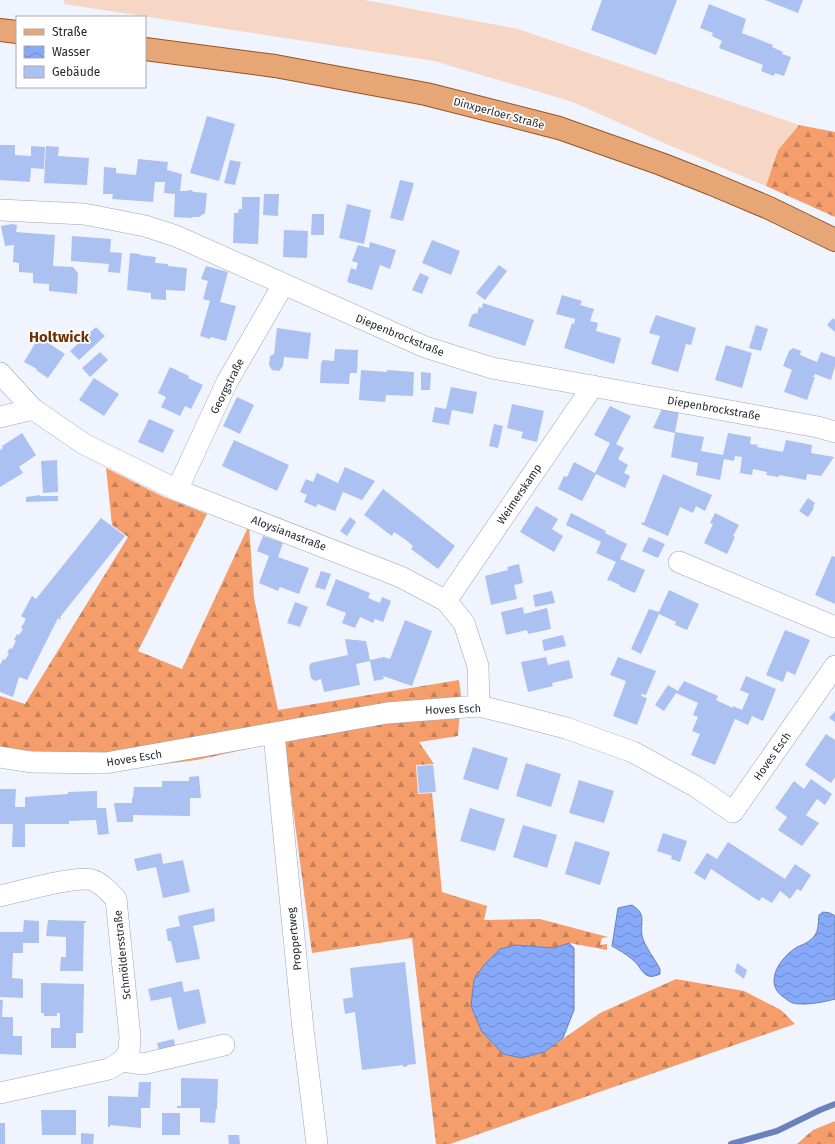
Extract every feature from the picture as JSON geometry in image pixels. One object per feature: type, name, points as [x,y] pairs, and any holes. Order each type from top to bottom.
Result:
[{"type":"main road","points":[[0,30],[16,32]]},
{"type":"main road","name":"Dinxperloer Straße","points":[[146,49],[267,65],[426,94],[559,128],[661,164],[712,184],[770,208],[835,240]]},
{"type":"street","name":"Diepenbrockstraße","points":[[0,210],[84,214],[145,226],[176,236],[425,347],[492,368],[818,427],[835,432]]},
{"type":"street","name":"Georgstraße","points":[[177,490],[228,382],[283,284]]},
{"type":"street","name":"Aloysianastraße","points":[[0,373],[33,409],[84,444],[177,490],[401,577],[446,601],[464,623],[478,666],[479,706]]},
{"type":"street","name":"Weimerskamp","points":[[446,601],[593,386]]},
{"type":"street","points":[[0,417],[33,409]]},
{"type":"street","points":[[679,562],[835,627]]},
{"type":"street","name":"Hoves Esch","points":[[0,757],[31,762],[106,763],[387,713],[479,706],[566,728],[633,752],[695,786],[733,812],[835,666]]},
{"type":"street","name":"Proppertweg","points":[[274,734],[303,1029],[317,1144]]},
{"type":"street","name":"Schmöldersstraße","points":[[0,896],[70,880],[91,880],[105,887],[116,899],[130,1037],[129,1052],[122,1061]]},
{"type":"street","points":[[0,1093],[109,1069],[122,1061],[143,1064],[224,1045]]},
{"type":"shaded area","points":[[64,0],[365,0],[518,29],[799,125],[778,150],[766,186],[666,144],[573,102],[434,61],[64,4]]},
{"type":"green space","points":[[799,125],[835,132],[835,217],[766,186],[778,150]]},
{"type":"green space","points":[[106,468],[164,497],[207,514],[138,651],[182,669],[249,525],[254,598],[278,710],[459,680],[461,695],[458,736],[419,742],[434,764],[416,765],[418,794],[432,793],[442,892],[487,906],[484,920],[540,919],[608,937],[602,938],[600,945],[607,944],[607,950],[569,943],[555,948],[516,945],[544,1052],[600,1013],[676,979],[744,991],[781,1010],[795,1024],[450,1144],[436,1144],[412,938],[312,953],[284,741],[197,760],[115,770],[33,773],[0,767],[0,696],[25,704],[128,537],[112,525]]},
{"type":"green space","points":[[835,1121],[835,1144],[797,1144],[813,1130]]},
{"type":"water","points":[[632,905],[642,916],[643,939],[660,969],[660,974],[654,976],[647,975],[633,960],[612,946],[618,908]]},
{"type":"water","points":[[823,912],[830,913],[835,916],[835,999],[808,1004],[793,1003],[777,991],[774,984],[776,971],[781,961],[789,953],[809,941],[815,935],[818,928],[819,915]]},
{"type":"water","points":[[569,943],[574,948],[574,1010],[563,1038],[544,1052],[522,1058],[503,1054],[482,1032],[471,1006],[474,979],[485,964],[500,949],[516,945],[554,948]]},
{"type":"building","points":[[602,0],[677,0],[656,55],[591,30]]},
{"type":"building","points":[[765,0],[803,0],[798,13]]},
{"type":"building","points":[[709,4],[746,19],[742,33],[773,45],[772,47],[783,52],[782,54],[791,57],[784,76],[775,73],[774,76],[761,71],[763,65],[719,48],[722,41],[712,36],[713,33],[700,28]]},
{"type":"building","points":[[207,116],[235,124],[219,181],[190,173]]},
{"type":"building","points":[[0,145],[15,145],[15,155],[31,156],[31,146],[45,147],[44,169],[31,168],[30,182],[0,180]]},
{"type":"building","points":[[46,146],[59,147],[58,156],[89,158],[87,185],[44,183]]},
{"type":"building","points":[[138,159],[168,162],[167,170],[182,174],[180,191],[191,190],[194,192],[207,193],[205,213],[199,217],[174,217],[175,194],[164,193],[165,182],[155,182],[153,202],[112,199],[113,194],[103,194],[104,167],[116,168],[116,173],[136,175]]},
{"type":"building","points":[[230,160],[241,162],[235,185],[224,183]]},
{"type":"building","points":[[400,180],[414,183],[403,221],[390,218]]},
{"type":"building","points":[[264,194],[279,194],[278,216],[263,215]]},
{"type":"building","points":[[242,197],[260,197],[258,244],[233,243],[234,213],[238,213],[239,209],[242,209]]},
{"type":"building","points":[[347,204],[371,210],[364,244],[339,238]]},
{"type":"building","points":[[312,214],[324,214],[324,235],[311,235]]},
{"type":"building","points":[[12,224],[17,225],[16,232],[55,235],[53,266],[73,267],[78,273],[77,294],[49,291],[49,284],[33,283],[33,273],[19,272],[19,263],[13,262],[14,245],[5,246],[1,226]]},
{"type":"building","points":[[284,230],[308,231],[307,258],[283,257]]},
{"type":"building","points":[[72,236],[111,239],[110,252],[122,253],[120,273],[108,272],[109,264],[71,261]]},
{"type":"building","points":[[432,240],[460,251],[451,275],[422,263]]},
{"type":"building","points":[[370,242],[396,250],[390,269],[380,265],[372,290],[347,282],[351,268],[356,270],[358,263],[352,261],[358,245],[369,248]]},
{"type":"building","points":[[130,253],[156,257],[155,263],[187,268],[185,291],[166,290],[166,300],[151,299],[151,293],[127,290]]},
{"type":"building","points":[[499,265],[507,271],[485,300],[476,293]]},
{"type":"building","points":[[206,266],[228,272],[220,302],[236,306],[226,341],[200,336],[210,301],[203,299],[208,281],[201,279]]},
{"type":"building","points":[[420,273],[429,277],[422,294],[412,290]]},
{"type":"building","points":[[562,295],[582,301],[580,305],[594,309],[590,321],[598,323],[596,331],[621,338],[614,364],[564,348],[572,323],[574,324],[575,319],[556,314]]},
{"type":"building","points":[[483,303],[534,320],[525,346],[468,326],[472,315],[475,313],[477,314],[479,307],[482,308]]},
{"type":"building","points":[[656,315],[696,328],[691,345],[686,344],[678,372],[651,364],[660,336],[649,333]]},
{"type":"building","points":[[833,318],[835,320],[835,332],[827,325]]},
{"type":"building","points":[[756,325],[768,329],[761,351],[749,348]]},
{"type":"building","points":[[96,327],[105,336],[79,360],[70,351]]},
{"type":"building","points":[[277,328],[311,333],[308,359],[284,357],[283,366],[279,371],[272,370],[269,365],[270,356],[274,354]]},
{"type":"building","points":[[39,337],[65,354],[48,378],[36,370],[37,369],[24,362]]},
{"type":"building","points":[[726,345],[752,353],[742,388],[715,380]]},
{"type":"building","points":[[793,348],[801,351],[800,355],[817,362],[821,352],[835,357],[835,366],[831,380],[815,374],[807,400],[784,392],[792,370],[783,366],[789,351]]},
{"type":"building","points":[[335,349],[358,350],[357,373],[350,373],[349,384],[320,383],[321,363],[323,360],[334,361]]},
{"type":"building","points":[[100,352],[108,360],[90,377],[82,368]]},
{"type":"building","points":[[170,367],[203,385],[191,409],[185,406],[180,416],[161,407],[166,397],[158,393]]},
{"type":"building","points":[[361,370],[414,372],[413,396],[386,395],[385,402],[359,400]]},
{"type":"building","points":[[421,372],[431,373],[430,390],[421,390]]},
{"type":"building","points":[[94,378],[119,394],[104,416],[79,400]]},
{"type":"building","points":[[451,387],[477,392],[473,414],[452,410],[449,425],[432,422],[435,407],[446,409]]},
{"type":"building","points":[[237,397],[254,405],[240,434],[223,426]]},
{"type":"building","points":[[512,404],[544,411],[537,442],[521,438],[523,432],[507,428]]},
{"type":"building","points":[[610,406],[631,416],[616,444],[624,448],[618,459],[628,465],[624,473],[630,476],[625,488],[596,474],[582,501],[558,489],[564,476],[567,477],[574,462],[595,473],[610,443],[594,435]]},
{"type":"building","points":[[662,409],[679,412],[675,432],[704,437],[701,451],[723,455],[728,433],[751,437],[750,444],[758,445],[757,447],[783,452],[786,440],[812,445],[811,453],[834,457],[821,476],[807,474],[806,480],[779,475],[779,477],[766,475],[767,472],[753,469],[752,475],[740,473],[742,457],[735,456],[734,461],[724,459],[720,480],[696,475],[698,463],[671,457],[675,433],[653,428]]},
{"type":"building","points":[[149,419],[174,430],[163,453],[138,442]]},
{"type":"building","points":[[494,424],[503,426],[498,448],[489,446]]},
{"type":"building","points":[[22,433],[36,455],[19,467],[23,473],[0,487],[0,450],[3,448],[2,446]]},
{"type":"building","points":[[234,440],[289,465],[277,491],[222,466]]},
{"type":"building","points":[[57,460],[58,492],[43,493],[41,461]]},
{"type":"building","points":[[345,467],[375,481],[362,500],[343,492],[335,511],[318,504],[316,507],[304,502],[307,495],[300,492],[306,479],[313,482],[317,473],[338,483]]},
{"type":"building","points":[[663,474],[712,495],[705,511],[696,506],[693,513],[680,507],[668,536],[641,524],[642,522],[644,523]]},
{"type":"building","points":[[383,489],[455,546],[438,569],[411,549],[413,546],[406,540],[394,532],[392,536],[364,515]]},
{"type":"building","points":[[40,495],[58,496],[58,501],[26,502],[26,497]]},
{"type":"building","points":[[808,498],[815,503],[814,508],[808,517],[799,511]]},
{"type":"building","points":[[536,506],[558,519],[552,529],[563,536],[554,552],[520,532]]},
{"type":"building","points":[[571,513],[606,531],[605,533],[627,544],[620,559],[645,570],[635,593],[607,580],[616,562],[596,553],[601,542],[566,525]]},
{"type":"building","points":[[715,513],[739,525],[733,536],[735,537],[727,554],[704,543],[713,524],[710,523]]},
{"type":"building","points":[[350,517],[356,522],[347,536],[340,531]]},
{"type":"building","points":[[101,518],[125,536],[60,617],[60,620],[58,618],[28,680],[19,677],[13,697],[0,692],[0,665],[3,659],[5,660],[9,654],[7,653],[10,648],[12,649],[16,641],[14,640],[17,634],[19,635],[23,629],[21,628],[26,619],[21,616],[32,596],[36,599]]},
{"type":"building","points":[[263,536],[283,543],[278,557],[309,568],[299,594],[280,587],[278,591],[259,583],[269,556],[257,551]]},
{"type":"building","points":[[649,537],[665,544],[658,558],[642,551]]},
{"type":"building","points":[[832,556],[835,557],[835,604],[815,595]]},
{"type":"building","points":[[519,564],[523,583],[514,585],[517,599],[491,605],[485,576],[508,570],[507,567]]},
{"type":"building","points":[[321,571],[331,574],[325,590],[315,587]]},
{"type":"building","points":[[336,579],[370,593],[368,598],[380,603],[382,597],[391,601],[383,622],[375,619],[373,623],[360,617],[355,628],[342,623],[346,613],[326,605]]},
{"type":"building","points":[[669,590],[699,604],[687,630],[675,625],[676,622],[659,614],[641,654],[631,649],[649,609],[659,612]]},
{"type":"building","points":[[552,591],[555,603],[535,607],[533,595]]},
{"type":"building","points":[[295,602],[308,607],[300,627],[287,623]]},
{"type":"building","points":[[523,607],[524,614],[547,608],[551,629],[528,634],[527,630],[506,635],[501,612]]},
{"type":"building","points":[[405,620],[432,631],[412,686],[383,676],[384,679],[374,681],[370,661],[356,664],[360,685],[324,692],[321,679],[315,681],[311,678],[309,667],[311,663],[348,655],[345,639],[366,641],[370,660],[384,657],[390,659]]},
{"type":"building","points":[[785,630],[810,640],[795,675],[787,671],[783,682],[766,675]]},
{"type":"building","points":[[563,635],[566,646],[544,651],[542,640]]},
{"type":"building","points":[[546,657],[548,665],[569,660],[573,678],[552,683],[553,686],[528,692],[521,662]]},
{"type":"building","points":[[618,657],[656,671],[646,695],[642,694],[641,696],[647,698],[637,725],[613,716],[626,681],[610,675]]},
{"type":"building","points":[[746,676],[776,689],[763,721],[752,716],[748,725],[735,719],[715,765],[691,755],[700,734],[692,731],[698,717],[693,715],[698,703],[676,693],[664,711],[655,705],[668,685],[678,691],[684,681],[718,696],[716,700],[733,708],[733,706],[742,710],[749,694],[740,690]]},
{"type":"building","points":[[835,711],[835,722],[829,718]]},
{"type":"building","points":[[826,734],[835,740],[835,777],[831,783],[805,765]]},
{"type":"building","points":[[473,747],[508,758],[498,790],[463,779]]},
{"type":"building","points":[[526,763],[561,774],[551,807],[516,796]]},
{"type":"building","points":[[433,765],[436,792],[419,793],[417,766]]},
{"type":"building","points":[[199,776],[201,798],[190,798],[190,816],[133,815],[133,822],[117,822],[114,803],[132,803],[134,787],[162,787],[162,781],[189,781],[189,777]]},
{"type":"building","points":[[811,779],[832,794],[825,805],[817,799],[806,815],[819,823],[802,846],[778,830],[787,817],[775,808],[794,781],[804,789]]},
{"type":"building","points":[[579,780],[614,791],[604,823],[569,813]]},
{"type":"building","points":[[0,789],[16,789],[15,807],[25,807],[25,797],[68,794],[68,792],[97,791],[97,808],[106,808],[109,834],[98,835],[96,820],[69,821],[69,824],[25,824],[25,847],[12,847],[13,824],[0,824]]},
{"type":"building","points":[[470,808],[505,819],[495,851],[460,841]]},
{"type":"building","points":[[523,825],[557,835],[547,868],[513,857]]},
{"type":"building","points":[[663,833],[687,841],[680,862],[671,859],[672,856],[657,851]]},
{"type":"building","points":[[575,841],[610,852],[600,885],[565,874]]},
{"type":"building","points":[[728,842],[785,879],[795,864],[811,875],[801,891],[797,889],[790,899],[780,891],[772,903],[762,897],[759,901],[711,869],[705,880],[694,873],[707,853],[717,859]]},
{"type":"building","points":[[161,853],[163,864],[183,860],[190,892],[163,898],[156,867],[137,871],[134,859]]},
{"type":"building","points":[[214,908],[215,921],[193,926],[200,959],[176,963],[171,941],[168,941],[166,929],[180,926],[178,916]]},
{"type":"building","points":[[24,920],[39,921],[39,943],[23,943],[23,953],[13,953],[12,978],[23,979],[23,998],[0,997],[0,932],[23,932]]},
{"type":"building","points":[[48,920],[86,921],[86,923],[84,923],[83,971],[60,971],[61,957],[66,957],[66,937],[46,936]]},
{"type":"building","points":[[405,962],[416,1064],[403,1067],[403,1065],[362,1070],[355,1012],[345,1014],[343,999],[353,997],[350,968]]},
{"type":"building","points":[[737,963],[747,970],[744,979],[735,972]]},
{"type":"building","points":[[182,981],[184,992],[199,989],[206,1023],[178,1030],[171,997],[151,1001],[148,989]]},
{"type":"building","points":[[41,983],[84,984],[83,1033],[76,1033],[76,1048],[51,1048],[51,1028],[60,1028],[60,1013],[57,1013],[57,1016],[44,1016],[44,1013],[41,1013]]},
{"type":"building","points":[[0,1000],[3,1000],[2,1017],[13,1017],[13,1036],[22,1036],[22,1055],[0,1054]]},
{"type":"building","points":[[174,1039],[176,1051],[160,1054],[157,1043]]},
{"type":"building","points":[[181,1078],[218,1079],[215,1123],[200,1122],[200,1108],[177,1108],[177,1106],[181,1106]]},
{"type":"building","points":[[139,1082],[151,1082],[150,1108],[141,1108],[141,1128],[110,1125],[110,1127],[108,1127],[108,1096],[138,1097]]},
{"type":"building","points":[[41,1110],[76,1110],[76,1135],[42,1135]]},
{"type":"building","points":[[162,1113],[180,1113],[180,1135],[162,1135]]},
{"type":"building","points":[[0,1123],[5,1123],[5,1144],[0,1144]]},
{"type":"building","points":[[81,1133],[94,1134],[93,1144],[81,1144]]},
{"type":"building","points":[[228,1135],[239,1135],[240,1144],[229,1144]]},
{"type":"waterway","points":[[731,1144],[777,1131],[835,1104]]},
{"type":"district","name":"Holtwick","points":[[59,337]]}]
